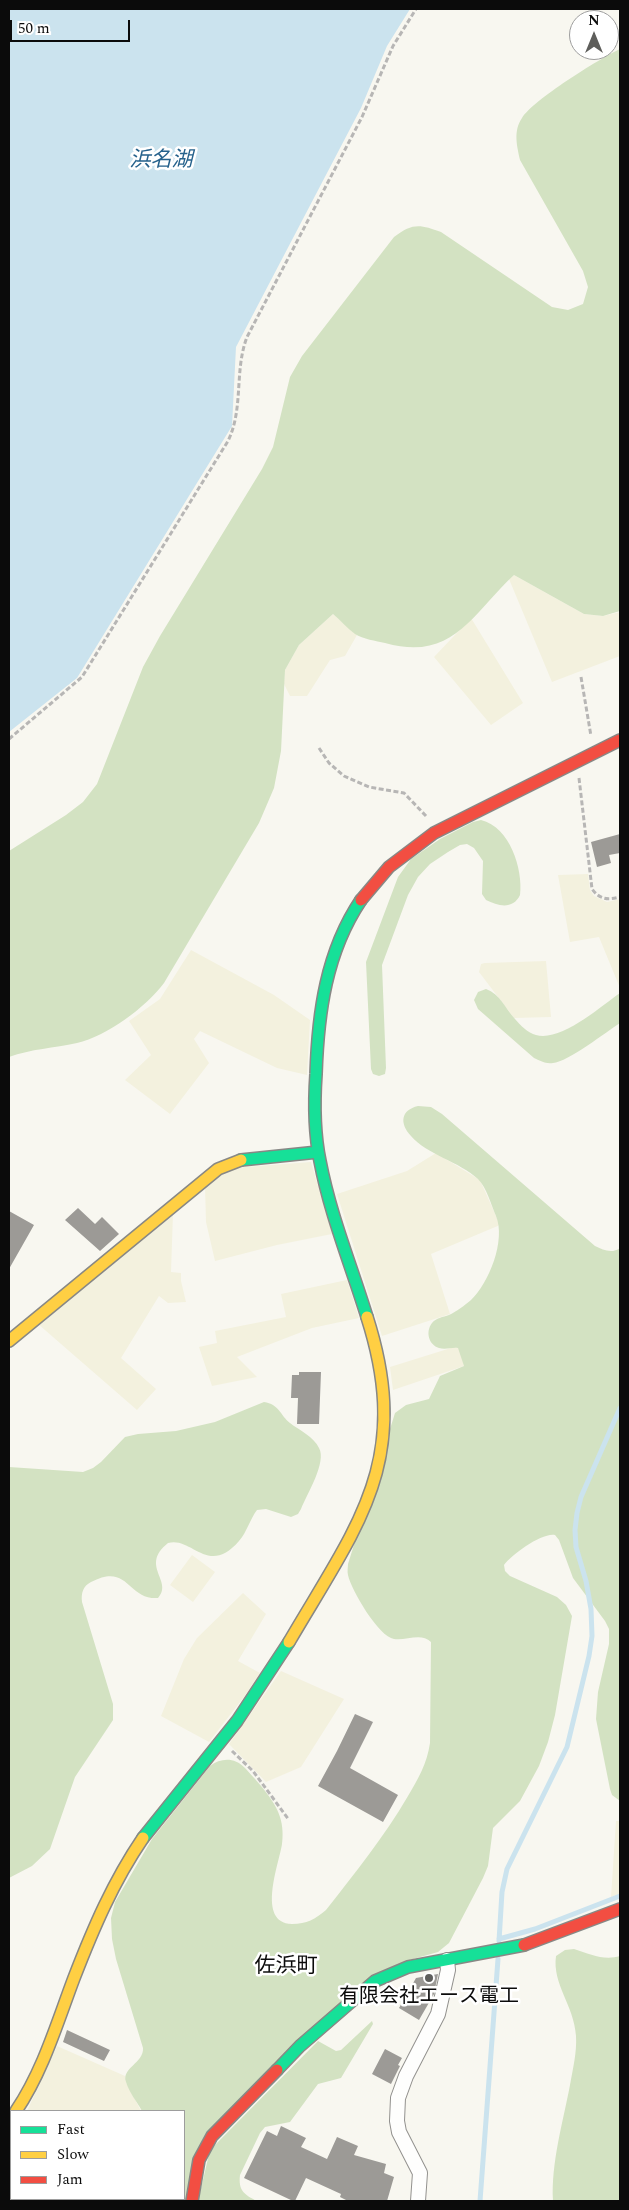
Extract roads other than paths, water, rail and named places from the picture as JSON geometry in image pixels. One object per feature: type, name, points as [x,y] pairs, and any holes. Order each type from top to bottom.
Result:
[{"type":"street","points":[[17,2110],[35,2077],[118,1876],[145,1834],[220,1741],[264,1682],[356,1530],[372,1491],[381,1459],[386,1408],[380,1358],[329,1197],[318,1152],[314,1103],[318,1030],[324,982],[340,937],[365,896],[397,860],[436,831],[620,740]]},
{"type":"street","points":[[9,1340],[218,1169],[244,1159],[318,1152]]},
{"type":"street","points":[[192,2201],[199,2160],[212,2136],[300,2046],[375,1981],[408,1967],[516,1948],[620,1909]]},
{"type":"street","points":[[418,2201],[420,2173],[400,2132],[397,2120],[398,2098],[404,2081],[438,2014],[448,1970],[447,1960]]},
{"type":"water","name":"浜名湖","points":[[9,9],[410,9],[387,46],[361,108],[236,347],[232,426],[77,678],[9,732]]},
{"type":"waterway","points":[[499,1941],[502,1892],[507,1869],[567,1747],[589,1656],[592,1636],[591,1609],[586,1581],[576,1547],[577,1513],[581,1497],[620,1408]]},
{"type":"waterway","points":[[499,1939],[535,1929],[620,1896]]},
{"type":"waterway","points":[[480,2201],[498,1959]]},
{"type":"place","name":"有限会社エース電工","points":[[429,1978]]},
{"type":"district","name":"佐浜町","points":[[286,1968]]}]
